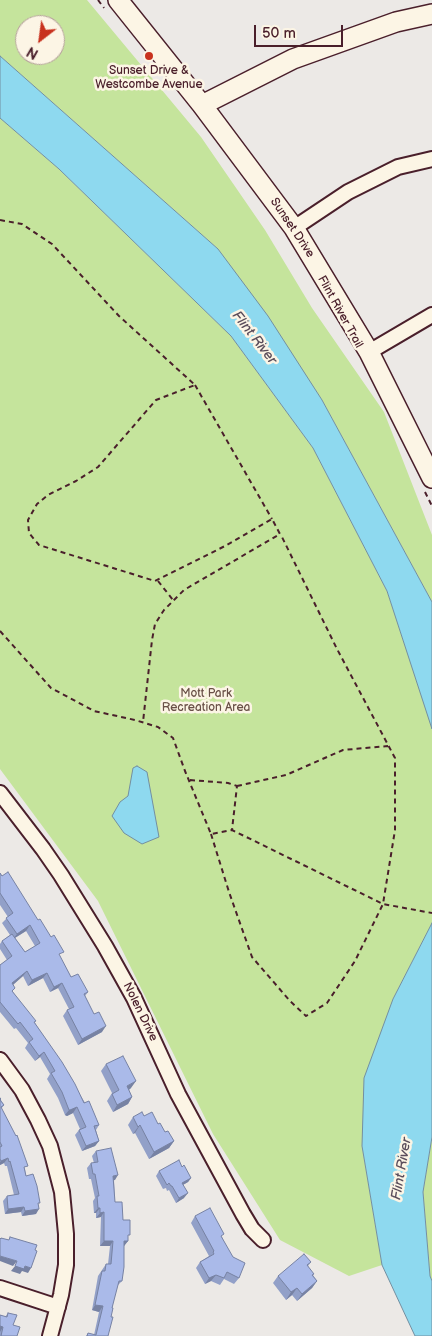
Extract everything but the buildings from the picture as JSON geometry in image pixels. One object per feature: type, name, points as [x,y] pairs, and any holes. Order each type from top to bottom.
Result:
[{"type":"street","name":"Sunset Drive","points":[[111,4],[202,105],[294,228],[369,352],[428,485]]},
{"type":"street","points":[[202,105],[293,59],[396,22],[432,14]]},
{"type":"street","points":[[294,228],[348,192],[398,167],[432,159]]},
{"type":"street","points":[[369,352],[432,315]]},
{"type":"street","name":"Nolen Drive","points":[[0,793],[61,875],[105,946],[134,998],[183,1102],[243,1214],[252,1230],[263,1240]]},
{"type":"street","points":[[0,1060],[22,1090],[38,1120],[50,1146],[60,1183],[64,1208],[66,1244],[64,1277],[50,1336]]},
{"type":"street","points":[[0,1288],[58,1307]]},
{"type":"path","points":[[98,0],[111,4]]},
{"type":"path","points":[[0,220],[22,224],[52,244],[119,316],[195,385],[272,519],[336,649],[395,758],[395,830],[383,904],[355,961],[327,1003],[306,1016],[290,1001],[252,957],[211,834],[173,738],[158,727],[143,722],[94,712],[51,688],[0,631]]},
{"type":"path","points":[[195,385],[156,400],[98,467],[48,495],[37,504],[28,520],[29,533],[39,545],[155,581],[225,546],[272,519]]},
{"type":"path","points":[[428,485],[432,506]]},
{"type":"path","points":[[143,722],[155,624],[164,610],[184,590],[280,534]]},
{"type":"path","points":[[157,580],[173,600]]},
{"type":"path","points":[[189,780],[228,782],[237,786],[286,775],[343,750],[388,746]]},
{"type":"path","points":[[232,830],[237,786]]},
{"type":"path","points":[[211,834],[232,830],[383,904],[432,913]]},
{"type":"green space","points":[[0,0],[87,0],[201,137],[265,230],[312,308],[384,412],[432,535],[432,602],[322,400],[218,249],[0,56]]},
{"type":"green space","name":"Mott Park Recreation Area","points":[[0,118],[59,169],[231,336],[313,448],[387,591],[431,723],[432,923],[393,999],[362,1146],[382,1265],[349,1276],[280,1240],[213,1134],[98,901],[0,769]]},
{"type":"green space","points":[[432,1137],[432,1281],[423,1192]]},
{"type":"water","name":"Flint River","points":[[0,56],[218,249],[268,316],[322,400],[432,602],[432,729],[387,591],[313,448],[231,336],[59,169],[0,118]]},
{"type":"water","points":[[137,766],[147,772],[159,837],[142,844],[124,833],[112,816],[120,802],[128,796],[133,768]]},
{"type":"water","name":"Flint River","points":[[432,923],[432,1137],[423,1192],[432,1281],[432,1336],[415,1336],[382,1265],[362,1146],[364,1078],[393,999]]},
{"type":"place","name":"Sunset Drive & Westcombe Avenue","points":[[149,56]]}]
